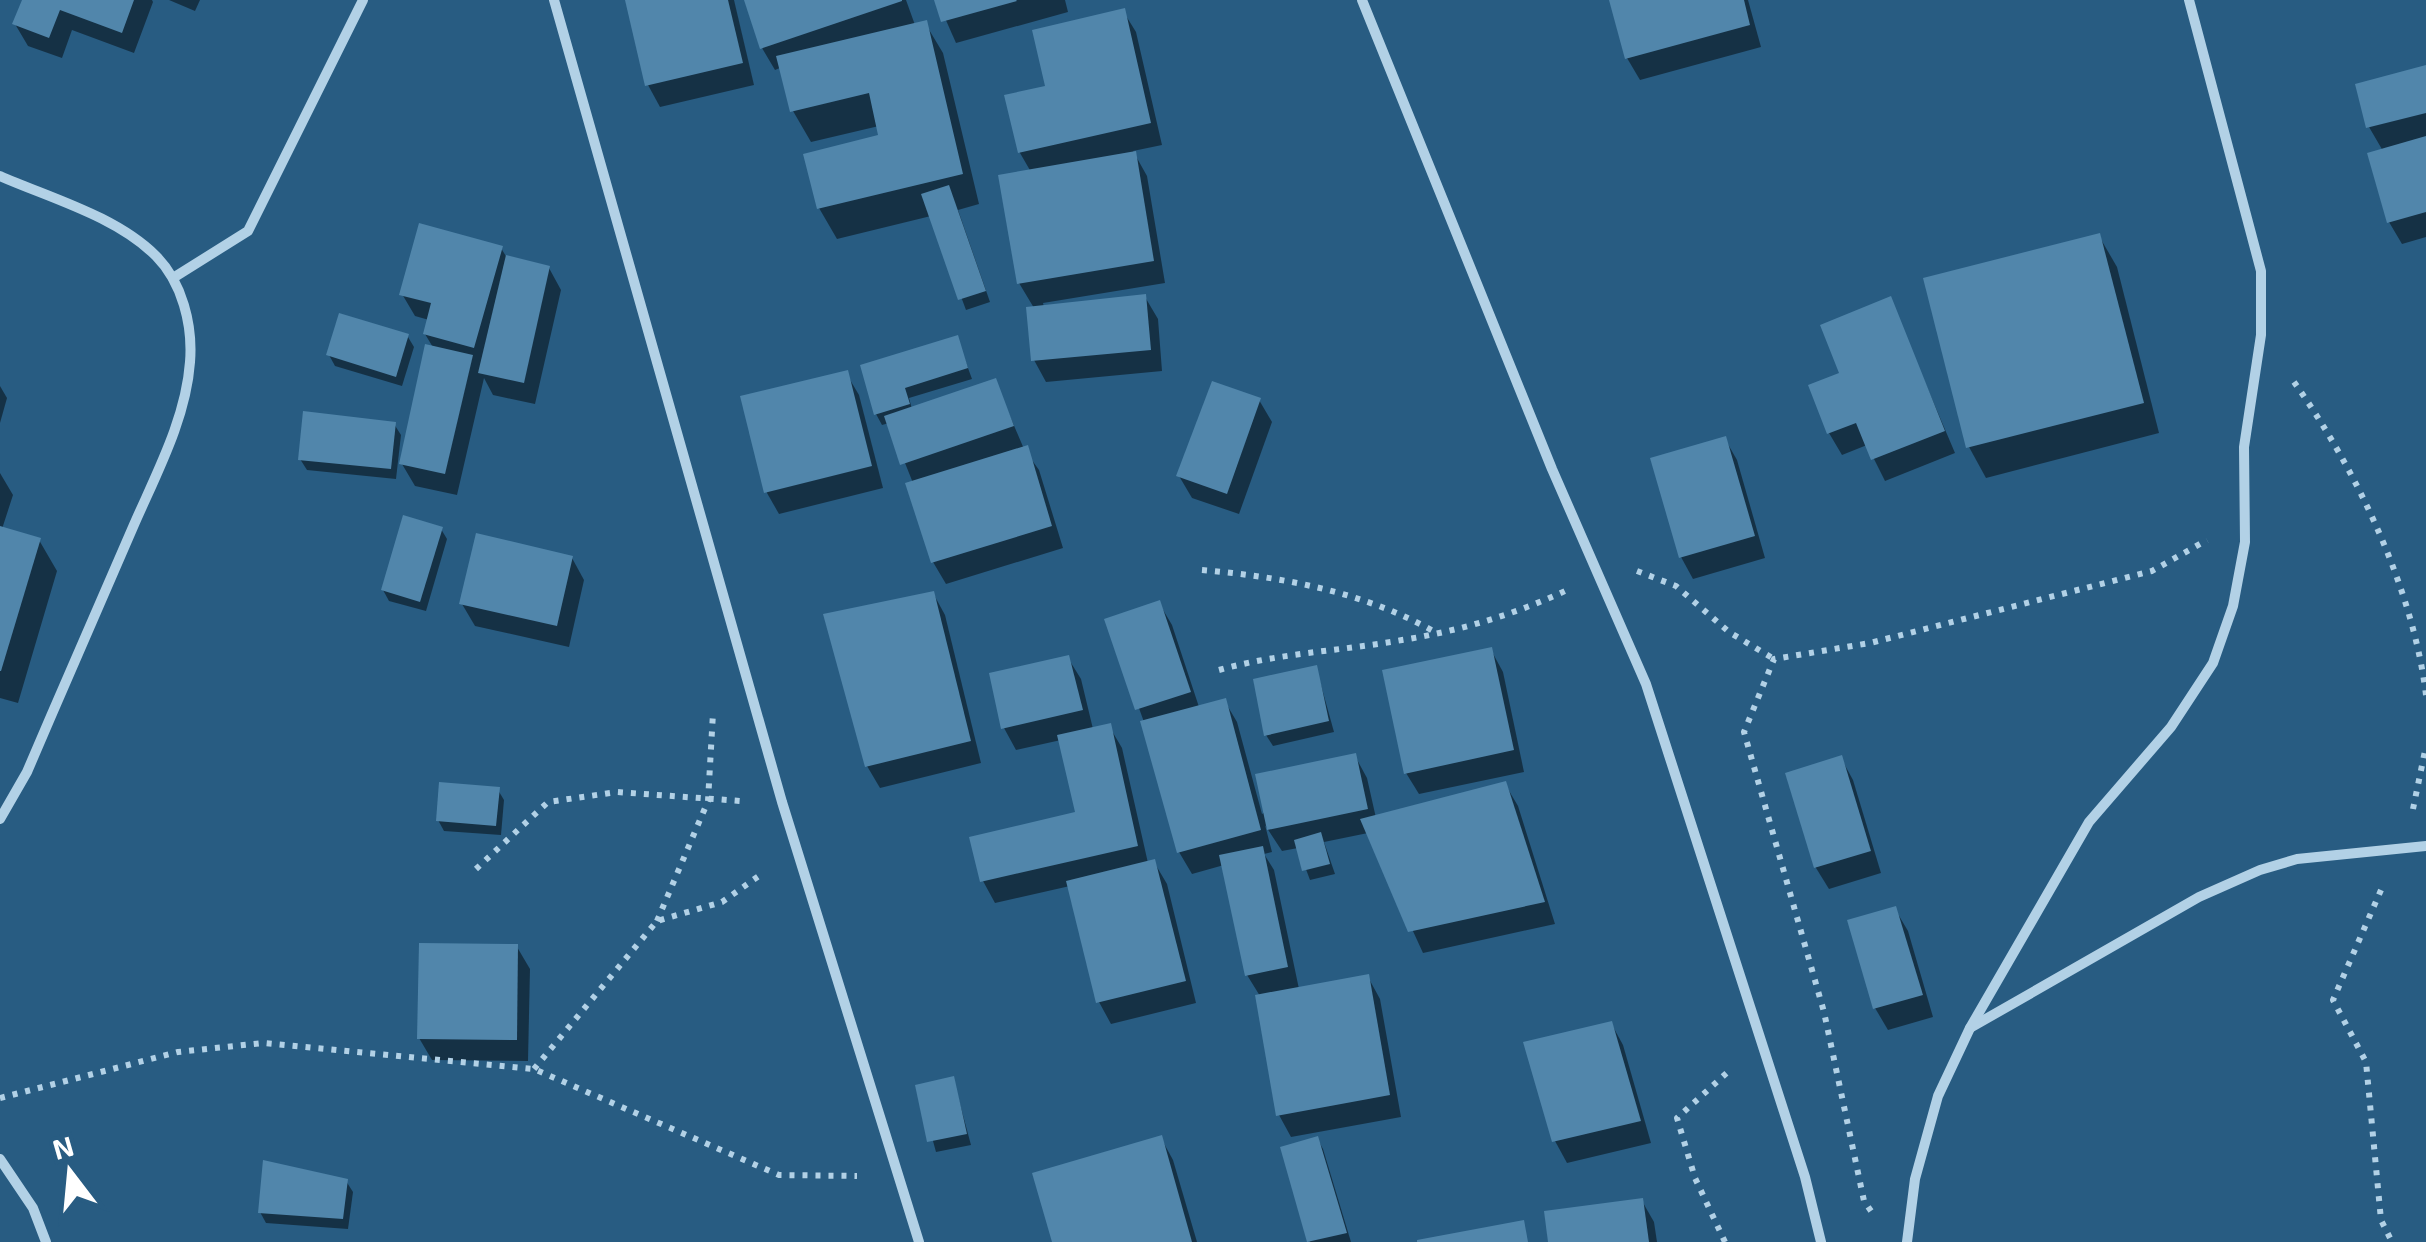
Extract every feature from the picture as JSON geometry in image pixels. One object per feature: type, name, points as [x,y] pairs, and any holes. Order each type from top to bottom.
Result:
[{"type":"street","points":[[173,278],[248,231],[363,0]]},
{"type":"street","points":[[554,0],[782,802],[919,1242]]},
{"type":"street","points":[[1362,0],[1591,560],[1646,684],[1758,1031],[1821,1242]]},
{"type":"street","points":[[1907,1242],[1915,1179],[1938,1096],[1970,1028],[2089,822],[2170,727],[2213,663],[2233,606],[2247,516],[2244,447],[2261,335],[2261,271],[2190,0]]},
{"type":"street","points":[[0,176],[104,222],[154,254],[173,278],[189,321],[191,359],[185,400],[42,737],[0,820]]},
{"type":"street","points":[[1970,1028],[2198,897],[2260,870],[2296,859],[2426,846]]},
{"type":"street","points":[[0,1160],[33,1208],[46,1242]]},
{"type":"path","points":[[2261,335],[2301,392],[2378,528],[2420,651],[2426,695]]},
{"type":"path","points":[[1591,560],[1624,566],[1676,586],[1728,632],[1774,659],[1870,643],[2152,571],[2247,516]]},
{"type":"path","points":[[1202,570],[1262,575],[1388,606],[1436,633]]},
{"type":"path","points":[[1219,670],[1258,659],[1436,633],[1514,615],[1598,576]]},
{"type":"path","points":[[1774,659],[1744,732],[1824,1012],[1864,1201],[1874,1215]]},
{"type":"path","points":[[534,1069],[657,921],[708,801],[712,705]]},
{"type":"path","points":[[2392,1242],[2381,1220],[2366,1062],[2332,1000],[2418,797],[2426,746]]},
{"type":"path","points":[[476,869],[548,802],[617,792],[708,801],[782,802]]},
{"type":"path","points":[[657,921],[722,902],[797,850]]},
{"type":"path","points":[[1724,1242],[1694,1178],[1678,1118],[1737,1064],[1758,1031]]},
{"type":"path","points":[[0,1098],[178,1052],[263,1043],[534,1069],[779,1175],[899,1177]]},
{"type":"building","points":[[22,0],[134,0],[122,33],[60,10],[49,38],[12,24]]},
{"type":"building","points":[[625,0],[728,0],[743,63],[645,86]]},
{"type":"building","points":[[744,0],[902,0],[902,1],[760,49]]},
{"type":"building","points":[[934,0],[1016,0],[1017,1],[941,22]]},
{"type":"building","points":[[1609,0],[1744,0],[1750,25],[1625,59]]},
{"type":"building","points":[[1125,8],[1151,123],[1018,153],[1004,95],[1045,86],[1032,30]]},
{"type":"building","points":[[927,20],[963,174],[817,209],[803,154],[878,135],[869,93],[790,112],[776,56]]},
{"type":"building","points":[[2426,65],[2426,113],[2366,128],[2355,84]]},
{"type":"building","points":[[2426,136],[2426,212],[2387,223],[2367,153]]},
{"type":"building","points":[[1136,151],[1154,261],[1017,284],[998,175]]},
{"type":"building","points":[[949,185],[986,291],[958,300],[921,194]]},
{"type":"building","points":[[419,223],[503,246],[474,348],[423,334],[431,303],[399,295]]},
{"type":"building","points":[[2100,233],[2144,403],[1966,448],[1923,278]]},
{"type":"building","points":[[506,255],[550,266],[524,383],[478,373]]},
{"type":"building","points":[[1146,294],[1151,350],[1031,361],[1026,307]]},
{"type":"building","points":[[1891,296],[1945,431],[1871,460],[1856,423],[1827,434],[1808,385],[1839,373],[1820,325]]},
{"type":"building","points":[[339,313],[409,334],[396,377],[326,355]]},
{"type":"building","points":[[958,335],[968,368],[905,388],[910,404],[874,415],[860,365]]},
{"type":"building","points":[[425,344],[473,355],[445,474],[399,464]]},
{"type":"building","points":[[848,370],[872,466],[764,493],[740,396]]},
{"type":"building","points":[[996,378],[1014,426],[900,465],[884,416]]},
{"type":"building","points":[[1212,381],[1261,398],[1227,494],[1176,476]]},
{"type":"building","points":[[303,411],[396,422],[391,469],[298,460]]},
{"type":"building","points":[[1726,436],[1755,536],[1679,558],[1650,458]]},
{"type":"building","points":[[1028,445],[1052,526],[931,563],[905,483]]},
{"type":"building","points":[[403,515],[443,527],[420,602],[381,590]]},
{"type":"building","points":[[0,526],[41,538],[1,671],[0,671]]},
{"type":"building","points":[[476,533],[573,556],[557,626],[459,604]]},
{"type":"building","points":[[934,591],[971,741],[865,767],[823,614]]},
{"type":"building","points":[[1160,600],[1191,692],[1135,710],[1104,619]]},
{"type":"building","points":[[1492,647],[1514,750],[1404,774],[1382,670]]},
{"type":"building","points":[[1069,655],[1083,710],[1001,729],[989,673]]},
{"type":"building","points":[[1317,665],[1329,721],[1264,736],[1253,679]]},
{"type":"building","points":[[1226,698],[1261,830],[1177,853],[1140,721]]},
{"type":"building","points":[[1111,723],[1138,846],[980,882],[969,837],[1075,812],[1057,735]]},
{"type":"building","points":[[1356,753],[1368,809],[1267,830],[1255,774]]},
{"type":"building","points":[[1842,755],[1871,851],[1814,868],[1785,773]]},
{"type":"building","points":[[1506,781],[1545,902],[1408,932],[1360,819]]},
{"type":"building","points":[[439,782],[500,787],[496,826],[436,821]]},
{"type":"building","points":[[1321,832],[1330,864],[1302,871],[1294,840]]},
{"type":"building","points":[[1263,846],[1288,967],[1245,976],[1219,855]]},
{"type":"building","points":[[1155,859],[1186,981],[1096,1003],[1066,881]]},
{"type":"building","points":[[1896,906],[1923,995],[1873,1009],[1847,920]]},
{"type":"building","points":[[419,943],[518,944],[517,1040],[417,1039]]},
{"type":"building","points":[[1369,974],[1390,1095],[1276,1116],[1255,995]]},
{"type":"building","points":[[1612,1021],[1641,1121],[1552,1142],[1523,1042]]},
{"type":"building","points":[[954,1076],[967,1134],[927,1142],[915,1085]]},
{"type":"building","points":[[1162,1135],[1192,1242],[1052,1242],[1032,1173]]},
{"type":"building","points":[[1318,1136],[1347,1233],[1307,1242],[1280,1147]]},
{"type":"building","points":[[263,1160],[348,1179],[343,1219],[258,1213]]},
{"type":"building","points":[[1643,1198],[1649,1242],[1548,1242],[1544,1211]]},
{"type":"building","points":[[1524,1220],[1528,1242],[1417,1242],[1417,1240]]}]
